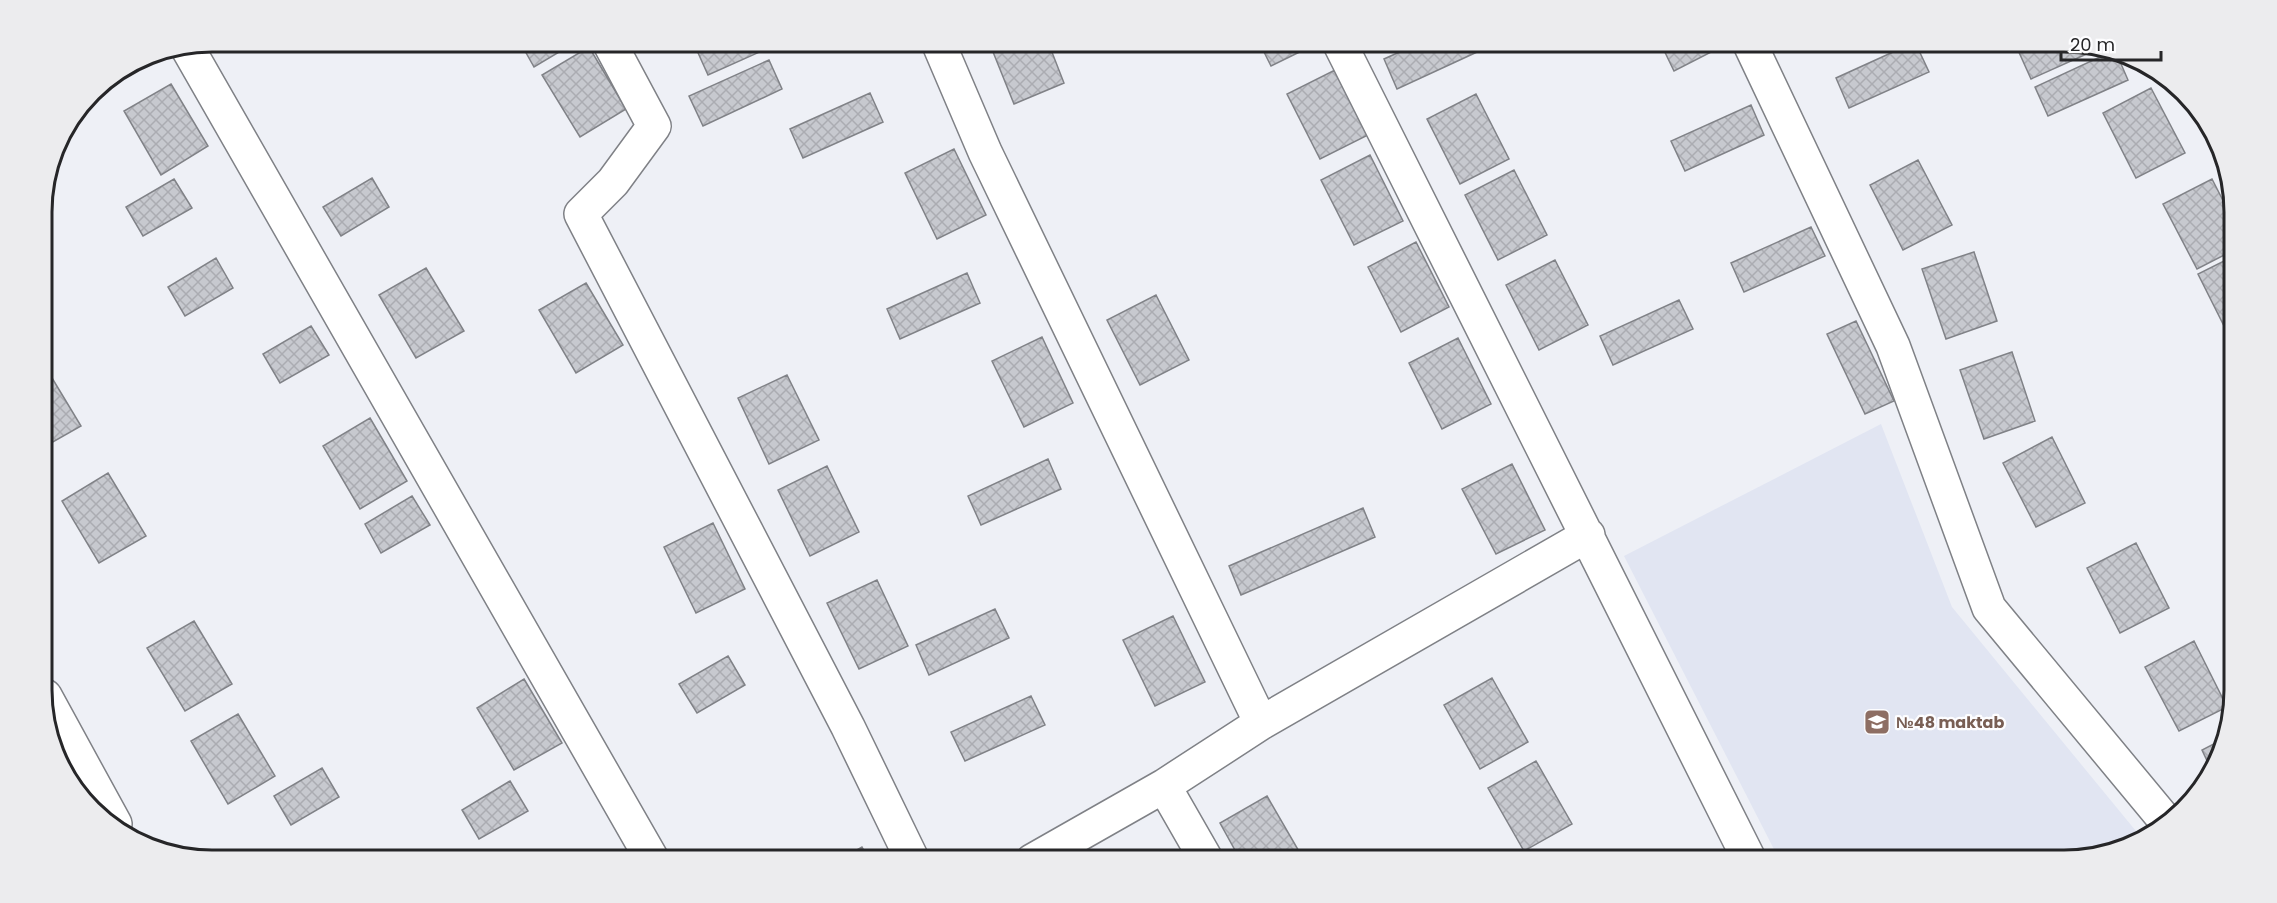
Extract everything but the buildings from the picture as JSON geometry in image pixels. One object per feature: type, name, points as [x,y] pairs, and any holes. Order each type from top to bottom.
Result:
[{"type":"street","points":[[1344,52],[1745,850]]},
{"type":"street","points":[[1754,52],[1893,346],[1989,608],[2163,817]]},
{"type":"street","points":[[615,53],[654,126],[614,182],[582,214],[848,727],[908,850]]},
{"type":"street","points":[[943,53],[985,152],[1261,723]]},
{"type":"street","points":[[191,55],[648,850]]},
{"type":"street","points":[[1051,850],[1164,786],[1261,723],[1588,535]]},
{"type":"street","points":[[54,713],[109,812]]},
{"type":"street","points":[[1164,786],[1201,850]]},
{"type":"shaded area","name":"№48 maktab","points":[[1881,424],[1952,607],[2137,833],[2116,842],[2075,850],[1774,850],[1624,556]]},
{"type":"place","name":"№48 maktab","points":[[1877,722]]}]
